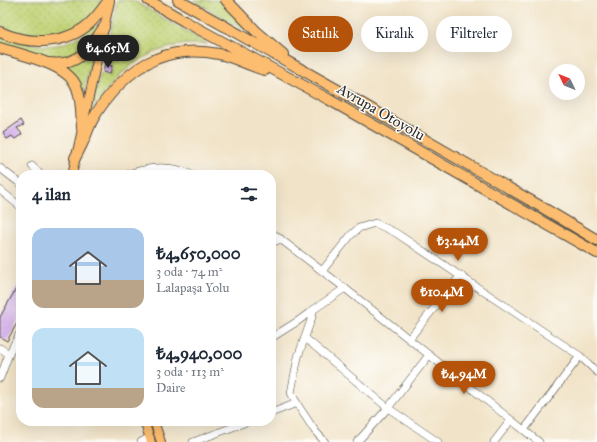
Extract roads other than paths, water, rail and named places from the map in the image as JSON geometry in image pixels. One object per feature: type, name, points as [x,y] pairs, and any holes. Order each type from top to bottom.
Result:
[{"type":"highway","points":[[0,32],[16,38],[32,40],[50,41],[61,39],[71,36],[88,25],[109,0]]},
{"type":"highway","name":"Avrupa Otoyolu","points":[[148,0],[287,76],[597,253]]},
{"type":"highway","name":"Avrupa Otoyolu","points":[[178,0],[457,158],[597,240]]},
{"type":"highway","points":[[226,0],[256,31],[284,54],[292,64]]},
{"type":"highway","points":[[43,62],[63,63],[76,59],[85,52],[104,27]]},
{"type":"highway","points":[[0,48],[43,62],[62,71],[71,79],[75,84],[79,97],[82,128]]},
{"type":"highway","points":[[75,158],[92,121],[106,100],[131,74],[154,59],[190,52],[217,53],[287,76]]},
{"type":"main road","points":[[73,170],[109,0]]},
{"type":"main road","points":[[146,426],[151,440]]},
{"type":"main road","points":[[156,426],[162,442]]},
{"type":"street","points":[[32,166],[36,170]]},
{"type":"street","points":[[145,170],[163,167],[177,170]]},
{"type":"street","points":[[0,168],[16,180]]},
{"type":"street","points":[[0,190],[16,203]]},
{"type":"street","points":[[322,271],[351,235],[359,228],[375,223],[396,233],[461,275],[580,356],[597,372]]},
{"type":"street","points":[[276,236],[345,288],[539,442]]},
{"type":"street","points":[[276,242],[281,240]]},
{"type":"street","points":[[409,339],[461,275]]},
{"type":"street","points":[[276,335],[345,288]]},
{"type":"street","points":[[313,310],[298,357],[291,393],[315,431],[325,442]]},
{"type":"street","points":[[304,338],[388,408],[438,442]]},
{"type":"street","points":[[0,378],[16,341]]},
{"type":"street","points":[[0,348],[9,354]]},
{"type":"street","points":[[357,442],[388,408],[429,355]]},
{"type":"street","points":[[524,430],[580,356]]},
{"type":"street","points":[[276,411],[297,403]]},
{"type":"street","points":[[494,442],[511,420]]},
{"type":"street","points":[[193,442],[236,426]]},
{"type":"street","points":[[141,442],[151,440]]}]
